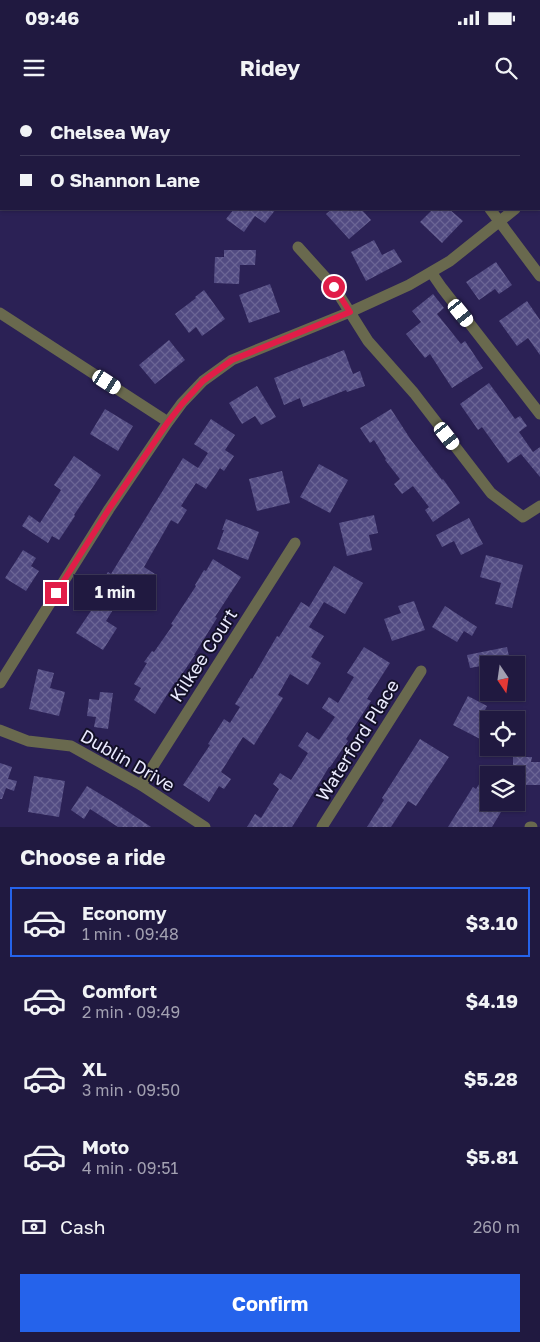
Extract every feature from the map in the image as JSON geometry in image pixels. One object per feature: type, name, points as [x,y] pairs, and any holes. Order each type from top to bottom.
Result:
[{"type":"street","points":[[491,210],[540,276]]},
{"type":"street","points":[[0,684],[109,509],[168,422],[203,381],[232,360],[350,312],[409,285],[450,261],[514,210]]},
{"type":"street","points":[[298,247],[334,287],[368,341],[414,393],[491,493],[523,517],[540,506]]},
{"type":"street","points":[[431,272],[540,414]]},
{"type":"street","points":[[0,313],[168,422]]},
{"type":"street","name":"Kilkee Court","points":[[141,785],[295,544]]},
{"type":"street","name":"Waterford Place","points":[[322,827],[421,671]]},
{"type":"street","name":"Dublin Drive","points":[[0,730],[28,741],[71,746],[141,785],[205,827]]},
{"type":"building","points":[[233,210],[275,210],[265,223],[255,216],[244,232],[226,219]]},
{"type":"building","points":[[331,210],[362,210],[371,220],[349,239],[326,214]]},
{"type":"building","points":[[432,210],[450,210],[463,221],[442,243],[420,222]]},
{"type":"building","points":[[374,240],[382,255],[394,249],[402,262],[366,281],[351,252]]},
{"type":"building","points":[[224,250],[256,250],[255,265],[240,265],[239,284],[214,283],[215,257],[224,257]]},
{"type":"building","points":[[496,262],[512,285],[499,294],[495,289],[479,300],[466,282]]},
{"type":"building","points":[[270,284],[280,312],[249,323],[239,295]]},
{"type":"building","points":[[204,290],[225,319],[202,336],[196,327],[189,333],[175,314]]},
{"type":"building","points":[[433,294],[444,308],[437,314],[461,344],[465,341],[483,368],[452,388],[430,354],[425,358],[406,334],[421,322],[412,311]]},
{"type":"building","points":[[527,301],[540,320],[540,355],[528,338],[517,346],[499,321]]},
{"type":"building","points":[[169,340],[185,360],[155,384],[139,365]]},
{"type":"building","points":[[344,350],[353,374],[360,371],[365,386],[347,392],[346,390],[303,407],[300,398],[284,405],[274,378]]},
{"type":"building","points":[[489,383],[515,419],[520,416],[527,426],[519,432],[533,452],[540,447],[540,477],[521,454],[508,463],[482,427],[478,430],[460,404]]},
{"type":"building","points":[[257,386],[276,417],[261,425],[255,416],[242,424],[229,403]]},
{"type":"building","points":[[105,409],[133,426],[118,451],[90,434]]},
{"type":"building","points":[[391,409],[411,440],[460,503],[433,522],[425,510],[429,507],[413,486],[402,494],[394,484],[400,479],[385,460],[374,440],[370,443],[360,428]]},
{"type":"building","points":[[211,419],[235,435],[225,450],[234,456],[224,471],[220,468],[206,489],[196,483],[181,506],[187,510],[178,524],[171,520],[144,567],[155,574],[149,585],[134,576],[106,621],[117,628],[103,650],[76,633],[97,602],[91,598],[108,572],[111,574],[183,458],[198,468],[208,453],[194,444]]},
{"type":"building","points":[[74,456],[101,475],[59,540],[52,536],[48,543],[22,526],[29,515],[40,523],[61,490],[54,485]]},
{"type":"building","points":[[319,464],[348,480],[330,513],[300,497]]},
{"type":"building","points":[[282,471],[290,503],[257,511],[249,479]]},
{"type":"building","points":[[374,515],[378,533],[369,535],[372,550],[347,556],[339,523]]},
{"type":"building","points":[[469,518],[483,544],[461,555],[454,541],[442,547],[436,535]]},
{"type":"building","points":[[226,519],[259,532],[248,560],[217,549]]},
{"type":"building","points":[[23,550],[36,558],[31,566],[39,571],[26,591],[5,578]]},
{"type":"building","points":[[486,555],[523,565],[512,608],[495,604],[501,583],[480,577]]},
{"type":"building","points":[[213,559],[241,577],[215,617],[217,618],[195,655],[155,714],[134,700],[141,688],[134,684],[147,663],[144,662],[152,651],[154,652],[173,625],[171,624],[196,586],[204,570],[206,571]]},
{"type":"building","points":[[334,566],[363,583],[345,614],[324,602],[309,627],[324,636],[311,657],[321,663],[308,685],[290,674],[278,695],[283,698],[254,745],[243,737],[221,772],[231,779],[224,789],[219,786],[209,802],[183,785],[210,745],[208,744],[224,719],[230,723],[240,707],[235,704],[277,636],[279,637],[301,602],[309,607]]},
{"type":"building","points":[[414,601],[425,630],[392,641],[384,619],[401,613],[398,606]]},
{"type":"building","points":[[445,606],[477,627],[472,636],[464,631],[457,642],[432,627]]},
{"type":"building","points":[[364,647],[390,663],[367,699],[371,701],[346,739],[348,741],[329,767],[292,827],[247,827],[255,814],[261,818],[279,789],[273,784],[280,773],[291,780],[308,753],[298,746],[307,732],[319,740],[335,717],[322,708],[329,697],[338,703],[354,677],[347,673]]},
{"type":"building","points":[[507,647],[509,656],[480,656],[480,666],[470,668],[467,655]]},
{"type":"building","points":[[38,669],[54,673],[50,688],[65,692],[59,716],[29,709]]},
{"type":"building","points":[[100,692],[113,693],[108,729],[94,727],[96,717],[87,716],[89,699],[99,700]]},
{"type":"building","points":[[468,696],[487,706],[484,711],[480,711],[480,739],[453,725]]},
{"type":"building","points":[[420,739],[449,757],[416,806],[408,801],[391,827],[367,827],[384,800],[382,798]]},
{"type":"building","points":[[513,757],[532,757],[531,762],[540,762],[540,785],[525,785],[525,766],[513,766]]},
{"type":"building","points":[[0,763],[12,767],[8,779],[17,781],[14,791],[6,788],[2,799],[0,799]]},
{"type":"building","points":[[34,776],[65,781],[59,817],[28,812]]},
{"type":"building","points":[[480,783],[480,811],[502,811],[492,827],[448,827],[473,787],[476,789]]},
{"type":"building","points":[[87,786],[151,827],[118,827],[90,809],[84,819],[71,810]]},
{"type":"route","points":[[56,593],[109,509],[182,404],[203,381],[232,360],[350,312],[334,287]]}]
